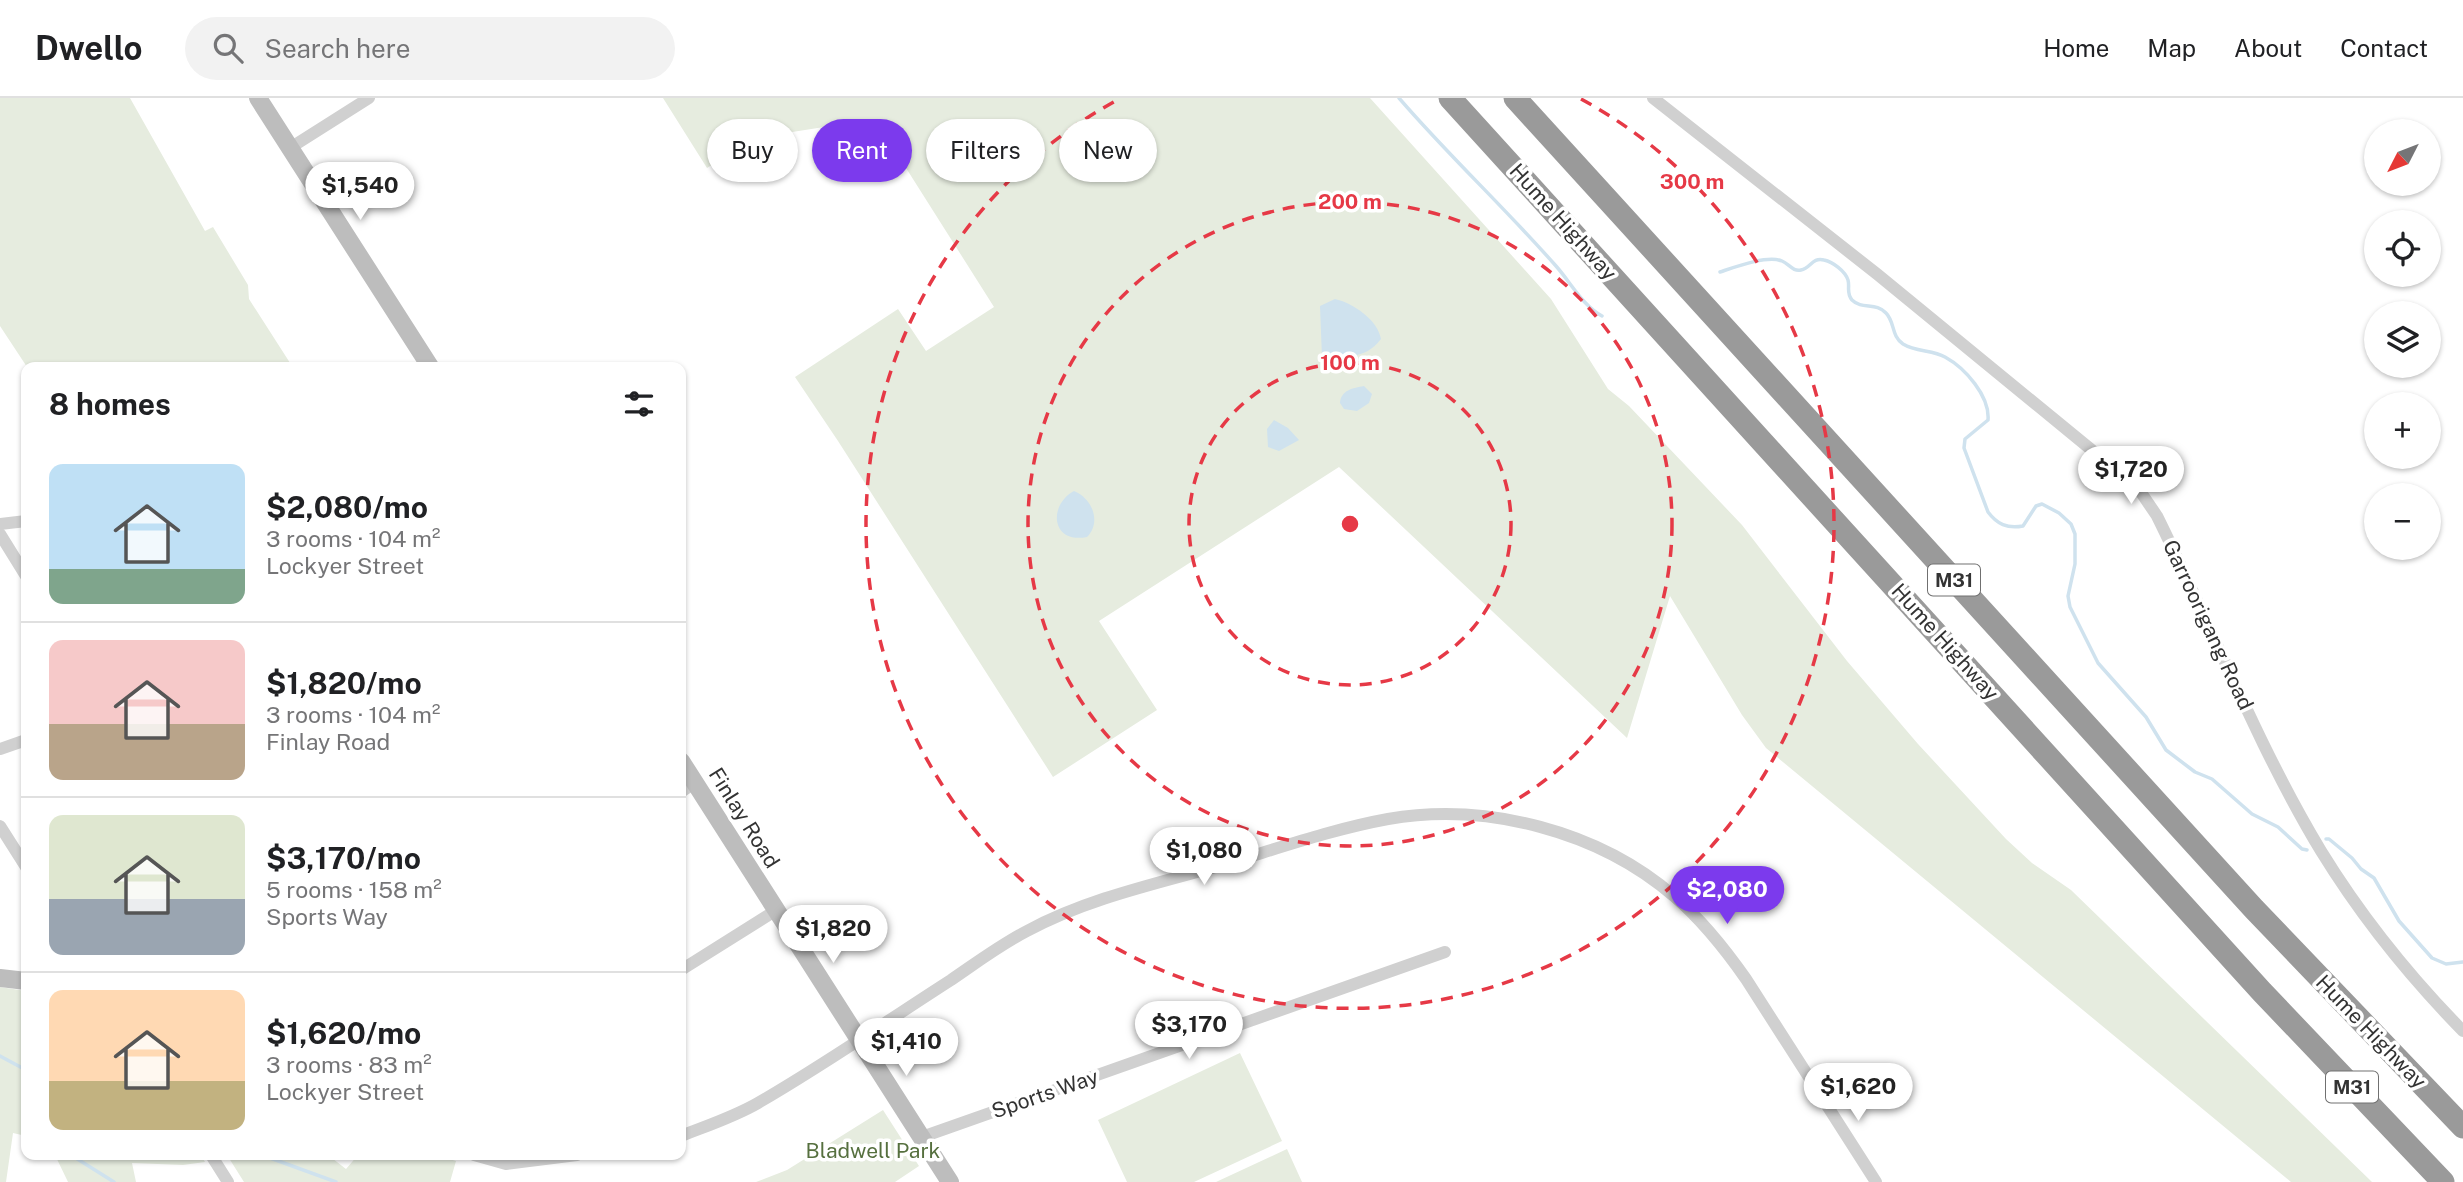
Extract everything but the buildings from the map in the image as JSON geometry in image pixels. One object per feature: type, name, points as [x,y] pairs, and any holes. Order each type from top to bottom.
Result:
[{"type":"highway","name":"Hume Highway","points":[[1450,98],[2262,992],[2443,1182]]},
{"type":"highway","name":"Hume Highway","points":[[1515,98],[2244,899],[2463,1127]]},
{"type":"street","points":[[258,98],[427,362]]},
{"type":"street","points":[[290,148],[369,98]]},
{"type":"street","name":"Garroorigang Road","points":[[1653,98],[1877,274],[2138,488],[2160,522],[2277,770],[2321,850],[2387,946],[2463,1031]]},
{"type":"street","points":[[0,524],[21,522]]},
{"type":"street","points":[[0,534],[21,568]]},
{"type":"street","points":[[0,749],[21,742]]},
{"type":"street","name":"Finlay Road","points":[[688,787],[775,911],[950,1182]]},
{"type":"street","points":[[686,1134],[756,1104],[994,951],[1058,916],[1098,901],[1336,831],[1390,819],[1457,815],[1538,826],[1577,839],[1617,857],[1675,896],[1724,948],[1746,979],[1876,1182]]},
{"type":"street","points":[[0,826],[21,859]]},
{"type":"street","points":[[686,967],[775,911]]},
{"type":"street","name":"Sports Way","points":[[922,1137],[1445,952]]},
{"type":"street","points":[[0,978],[21,980]]},
{"type":"street","points":[[214,1160],[228,1182]]},
{"type":"street","points":[[492,1160],[506,1164],[538,1160]]},
{"type":"green space","points":[[0,98],[130,98],[205,231],[213,227],[248,285],[249,299],[289,362],[24,362],[0,326]]},
{"type":"green space","points":[[663,98],[1370,98],[1551,299],[1608,389],[1629,406],[1742,525],[1847,661],[1918,744],[2006,839],[2032,863],[2071,890],[2372,1182],[2291,1182],[1766,748],[1742,715],[1670,596],[1627,738],[1339,467],[1099,621],[1157,710],[1053,777],[795,377],[898,309],[926,351],[994,307],[912,177],[912,119],[812,119],[812,129],[798,131],[798,119],[707,119],[707,168]]},
{"type":"green space","points":[[0,987],[21,990],[21,1135],[13,1133],[6,1182],[0,1182]]},
{"type":"green space","points":[[1240,1053],[1282,1141],[1194,1182],[1127,1182],[1098,1120]]},
{"type":"green space","name":"Bladwell Park","points":[[883,1110],[919,1166],[895,1182],[756,1182],[787,1170]]},
{"type":"green space","points":[[1287,1149],[1302,1182],[1216,1182]]},
{"type":"green space","points":[[57,1160],[205,1162],[183,1165],[132,1163],[136,1182],[68,1182]]},
{"type":"green space","points":[[230,1160],[334,1160],[346,1169],[354,1160],[456,1161],[450,1182],[244,1182]]},
{"type":"water","points":[[1335,299],[1364,313],[1375,325],[1381,339],[1368,351],[1327,363],[1322,358],[1320,306]]},
{"type":"water","points":[[1364,386],[1372,394],[1369,403],[1357,411],[1344,409],[1340,403],[1345,392]]},
{"type":"water","points":[[1274,420],[1288,428],[1299,440],[1279,451],[1268,447],[1267,429]]},
{"type":"water","points":[[1074,491],[1086,499],[1093,511],[1094,524],[1087,537],[1075,538],[1066,535],[1057,522],[1060,505]]},
{"type":"waterway","points":[[1399,98],[1537,245],[1583,300],[1602,316]]},
{"type":"waterway","points":[[1720,272],[1768,259],[1782,261],[1798,270],[1820,259],[1827,261],[1838,267],[1846,277],[1852,300],[1886,313],[1899,341],[1945,357],[1968,375],[1981,392],[1988,411],[1988,420],[1965,439],[1964,448],[1988,512],[2003,525],[2023,526],[2036,506],[2042,504],[2059,513],[2071,524],[2075,534],[2075,564],[2068,596],[2070,607],[2098,663],[2146,717],[2166,750],[2195,772],[2212,779],[2252,814],[2278,827],[2302,849],[2307,850]]},
{"type":"waterway","points":[[2326,839],[2374,878],[2399,921],[2432,958],[2446,964],[2463,962]]},
{"type":"waterway","points":[[0,1056],[21,1067]]},
{"type":"waterway","points":[[79,1160],[114,1182]]},
{"type":"waterway","points":[[276,1160],[336,1182]]}]
